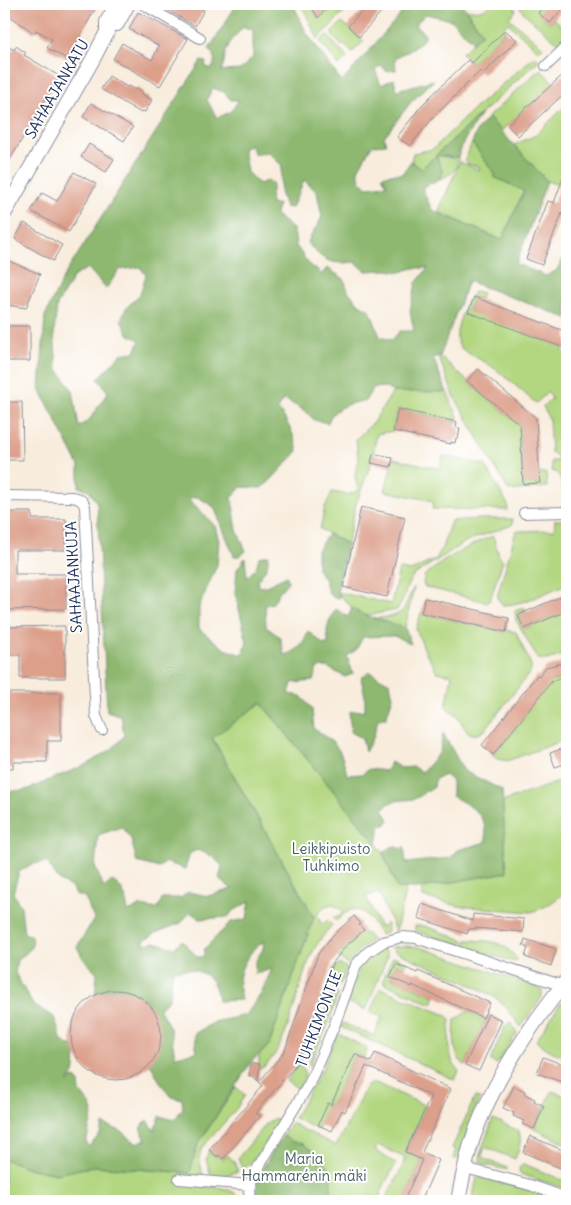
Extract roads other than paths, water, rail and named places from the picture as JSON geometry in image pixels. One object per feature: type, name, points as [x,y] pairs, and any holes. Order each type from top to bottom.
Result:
[{"type":"main road","name":"SAHAAJANKATU","points":[[4,214],[107,32],[107,22],[117,4]]},
{"type":"main road","name":"SAHAAJANKATU","points":[[107,32],[115,27],[128,4]]},
{"type":"main road","points":[[458,1201],[473,1139],[500,1076],[524,1037],[566,984]]},
{"type":"street","points":[[143,4],[200,38]]},
{"type":"street","points":[[546,66],[567,46]]},
{"type":"street","name":"SAHAAJANKUJA","points":[[4,496],[71,497],[83,502],[85,507],[96,716],[102,730]]},
{"type":"street","points":[[524,513],[567,512]]},
{"type":"street","name":"TUHKIMONTIE","points":[[250,1201],[250,1184],[253,1176],[309,1084],[356,965],[368,952],[394,938],[416,938],[566,984]]},
{"type":"street","points":[[465,1168],[530,1185],[567,1198]]},
{"type":"street","points":[[180,1179],[250,1184]]},
{"type":"park label","name":"Leikkipuisto Tuhkimo","points":[[331,858]]},
{"type":"park label","name":"Maria Hammarénin mäki","points":[[304,1168]]}]
